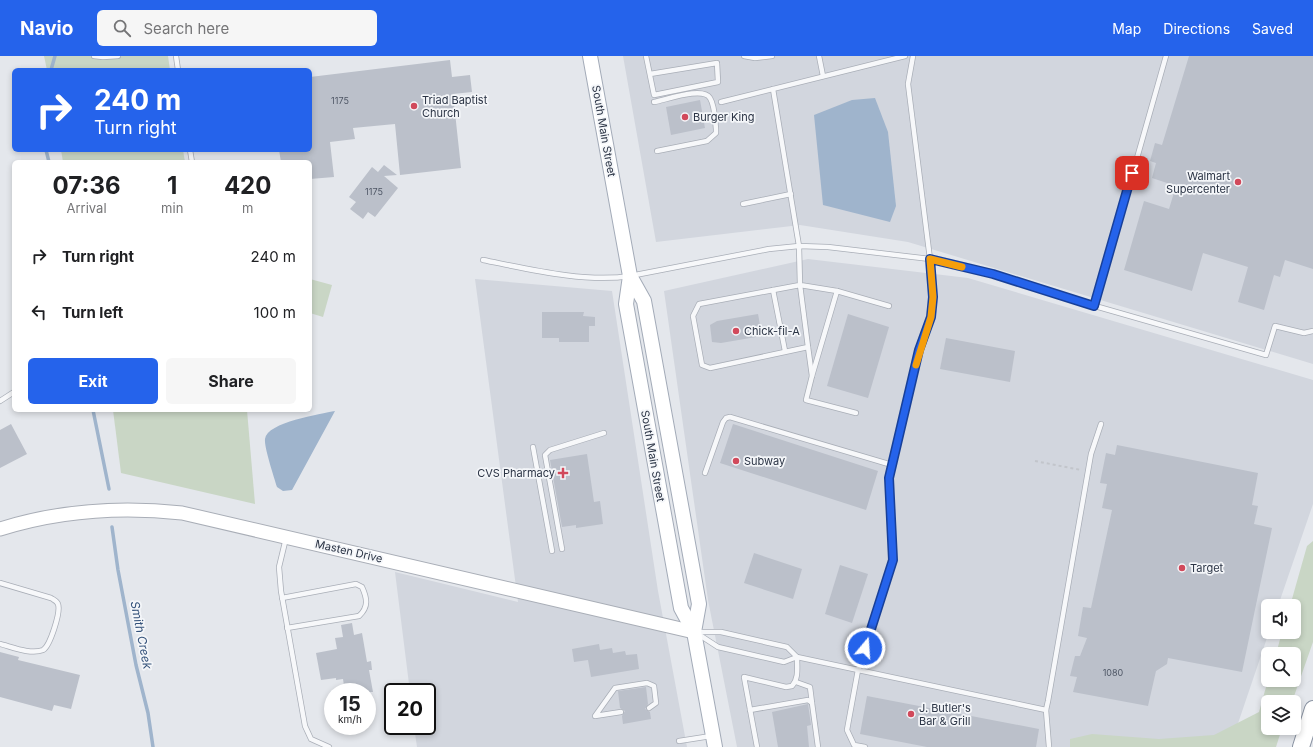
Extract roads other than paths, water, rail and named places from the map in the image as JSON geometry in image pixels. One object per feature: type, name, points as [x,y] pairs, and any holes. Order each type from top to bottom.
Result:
[{"type":"highway","points":[[1301,747],[1313,709]]},
{"type":"main road","name":"South Main Street","points":[[590,56],[630,276],[644,300],[699,604],[694,632],[714,742]]},
{"type":"street","name":"Masten Drive","points":[[0,529],[44,516],[64,513],[134,508],[182,513],[694,632]]},
{"type":"lane","points":[[94,56],[102,58],[118,56]]},
{"type":"lane","points":[[176,56],[178,68]]},
{"type":"lane","points":[[646,56],[654,94],[718,82],[717,63],[650,74]]},
{"type":"lane","points":[[744,56],[755,58],[772,56]]},
{"type":"lane","points":[[819,56],[823,76]]},
{"type":"lane","points":[[721,102],[905,56]]},
{"type":"lane","points":[[866,747],[854,745],[847,730],[858,670],[893,560],[889,478],[919,350],[931,317],[933,297],[930,259],[908,84],[913,56]]},
{"type":"lane","points":[[1094,306],[1166,56]]},
{"type":"lane","points":[[773,89],[799,246],[800,286],[812,376]]},
{"type":"lane","points":[[654,102],[698,92],[706,95],[711,100],[716,129],[716,133],[707,141],[657,151]]},
{"type":"lane","points":[[743,204],[791,194]]},
{"type":"lane","points":[[483,260],[577,276],[610,278],[630,276],[769,249],[799,246],[828,247],[930,259],[993,274],[1094,306],[1266,355],[1275,326],[1304,333],[1313,330]]},
{"type":"lane","points":[[808,347],[710,368],[702,365],[693,316],[699,304],[800,286],[837,291],[888,306]]},
{"type":"lane","points":[[773,290],[786,351]]},
{"type":"lane","points":[[837,291],[806,400],[856,413]]},
{"type":"lane","points":[[0,401],[12,393]]},
{"type":"lane","points":[[705,474],[723,422],[726,418],[730,417],[892,465]]},
{"type":"lane","points":[[1049,747],[1046,710],[1091,454],[1101,424]]},
{"type":"lane","points":[[562,549],[545,455],[550,450],[604,433]]},
{"type":"lane","points":[[533,447],[552,550]]},
{"type":"lane","points":[[286,536],[280,567],[282,598],[305,726],[311,738],[329,747]]},
{"type":"lane","points":[[0,583],[51,598],[57,602],[59,610],[49,644],[43,649],[35,652],[0,644]]},
{"type":"lane","points":[[282,598],[356,584],[362,587],[367,604],[364,611],[359,616],[287,628]]},
{"type":"lane","points":[[694,632],[718,647],[784,662],[797,657]]},
{"type":"lane","points":[[694,632],[722,632],[787,647],[797,657],[1046,710]]},
{"type":"lane","points":[[757,747],[744,677],[786,687],[792,686],[796,682],[797,657]]},
{"type":"lane","points":[[796,682],[810,687],[818,747]]},
{"type":"lane","points":[[621,712],[595,716],[615,688],[647,683],[654,686],[656,703],[649,708]]},
{"type":"lane","points":[[750,710],[808,700],[812,703]]},
{"type":"lane","points":[[679,741],[714,742]]},
{"type":"water","points":[[875,98],[888,132],[896,206],[890,222],[823,205],[814,115],[852,100]]},
{"type":"water","points":[[335,411],[292,490],[283,491],[277,487],[265,443],[268,433],[284,423]]},
{"type":"waterway","name":"Smith Creek","points":[[52,68],[55,56]]},
{"type":"waterway","name":"Smith Creek","points":[[46,152],[48,160]]},
{"type":"waterway","name":"Smith Creek","points":[[93,412],[109,489]]},
{"type":"waterway","name":"Smith Creek","points":[[112,527],[118,570],[136,665],[148,713],[153,747]]},
{"type":"place","name":"Triad Baptist Church","points":[[414,106]]},
{"type":"place","name":"Burger King","points":[[685,117]]},
{"type":"place","name":"Walmart Supercenter","points":[[1238,182]]},
{"type":"place","name":"Chick-fil-A","points":[[736,331]]},
{"type":"place","name":"Subway","points":[[736,461]]},
{"type":"place","name":"CVS Pharmacy","points":[[563,473]]},
{"type":"place","name":"Target","points":[[1182,568]]},
{"type":"place","name":"J. Butler's Bar & Grill","points":[[911,714]]}]
